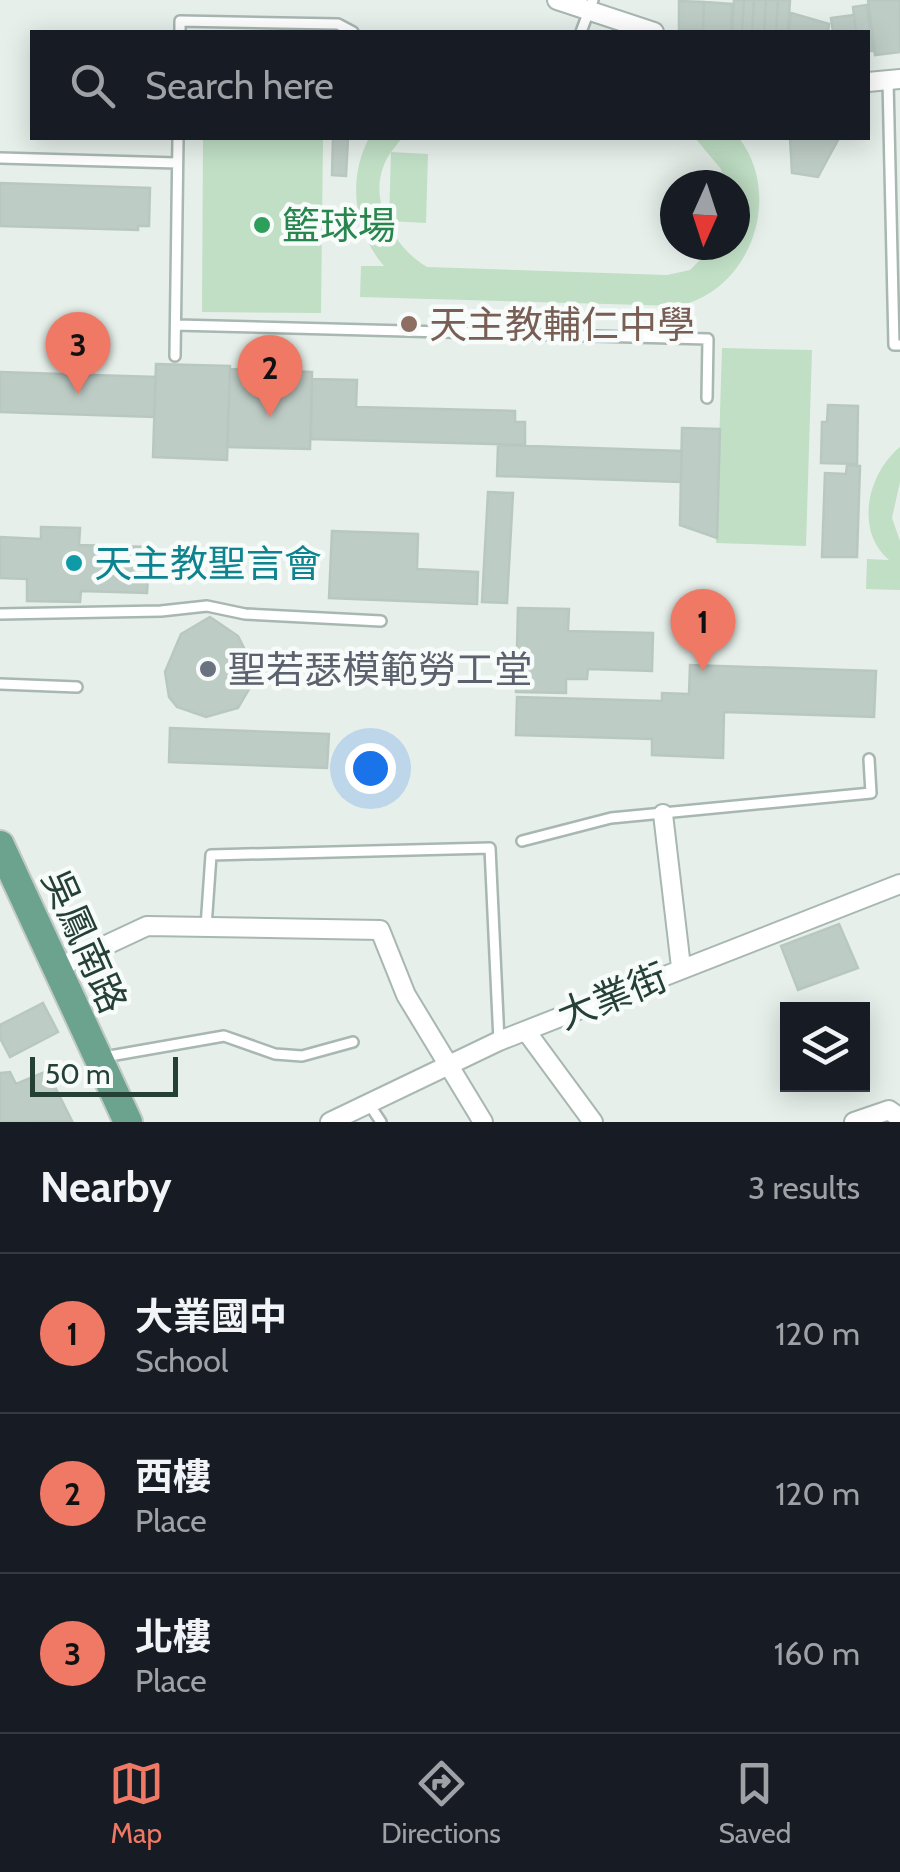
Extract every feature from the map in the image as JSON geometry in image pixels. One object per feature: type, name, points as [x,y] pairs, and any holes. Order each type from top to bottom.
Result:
[{"type":"main road","name":"吳鳳南路","points":[[0,845],[128,1122]]},
{"type":"street","points":[[556,0],[591,5],[649,30]]},
{"type":"street","points":[[663,814],[681,968]]},
{"type":"street","name":"大業街","points":[[330,1122],[500,1041],[900,884]]},
{"type":"street","points":[[57,968],[147,926],[380,930],[406,995],[483,1122]]},
{"type":"street","points":[[526,1031],[592,1122]]},
{"type":"street","points":[[854,1122],[889,1110],[900,1118]]},
{"type":"lane","points":[[582,30],[591,5]]},
{"type":"lane","points":[[180,30],[180,21],[338,24],[349,30]]},
{"type":"lane","points":[[894,80],[894,345],[900,345]]},
{"type":"lane","points":[[175,356],[178,140]]},
{"type":"lane","points":[[0,158],[177,163]]},
{"type":"lane","points":[[176,325],[708,339],[707,398]]},
{"type":"lane","points":[[0,614],[162,611],[207,606],[245,614],[381,621]]},
{"type":"lane","points":[[0,684],[77,687]]},
{"type":"lane","points":[[522,840],[611,818],[871,794],[869,759]]},
{"type":"lane","points":[[206,927],[211,855],[490,848],[500,1041]]},
{"type":"lane","points":[[96,1058],[224,1036],[275,1054],[302,1056],[353,1042]]},
{"type":"lane","points":[[369,1104],[381,1122]]},
{"type":"green space","name":"籃球場","points":[[203,140],[323,140],[321,313],[202,312]]},
{"type":"green space","points":[[368,140],[400,140],[383,168],[380,200],[392,231],[427,267],[667,275],[690,270],[700,260],[742,260],[724,282],[703,297],[678,306],[360,297],[361,266],[384,266],[360,221],[358,171]]},
{"type":"green space","points":[[697,140],[740,140],[759,187],[750,242],[750,170],[721,170]]},
{"type":"green space","points":[[391,152],[428,154],[426,223],[389,221]]},
{"type":"green space","points":[[722,348],[812,350],[806,546],[716,543]]},
{"type":"green space","points":[[900,447],[900,482],[892,518],[900,541],[900,590],[866,589],[867,559],[889,560],[871,533],[869,502],[880,471]]},
{"type":"building","points":[[734,0],[744,0],[742,30],[732,30]]},
{"type":"building","points":[[744,0],[754,0],[752,30],[742,30]]},
{"type":"building","points":[[754,0],[766,0],[764,30],[752,30]]},
{"type":"building","points":[[766,0],[778,0],[776,30],[764,30]]},
{"type":"building","points":[[778,0],[790,0],[788,30],[776,30]]},
{"type":"building","points":[[868,0],[900,0],[900,52],[875,55]]},
{"type":"building","points":[[679,1],[704,2],[703,30],[679,30]]},
{"type":"building","points":[[704,2],[732,4],[731,30],[703,30]]},
{"type":"building","points":[[867,5],[870,30],[856,30],[853,7]]},
{"type":"building","points":[[791,13],[829,24],[828,30],[789,30]]},
{"type":"building","points":[[854,15],[856,30],[833,30],[831,18]]},
{"type":"building","points":[[333,140],[348,140],[346,176],[332,175]]},
{"type":"building","points":[[790,140],[838,140],[818,177],[792,173]]},
{"type":"building","points":[[0,183],[150,188],[149,226],[138,226],[138,230],[0,226]]},
{"type":"building","points":[[156,364],[230,366],[227,460],[153,457]]},
{"type":"building","points":[[230,369],[312,372],[310,449],[227,447]]},
{"type":"building","points":[[0,372],[156,377],[154,417],[0,412]]},
{"type":"building","points":[[312,379],[357,380],[356,407],[515,411],[515,422],[525,422],[525,445],[311,439]]},
{"type":"building","points":[[828,405],[858,406],[857,464],[821,463],[822,422],[827,422]]},
{"type":"building","points":[[682,428],[720,429],[717,538],[680,525]]},
{"type":"building","points":[[498,445],[682,451],[681,482],[497,476]]},
{"type":"building","points":[[847,465],[860,466],[857,557],[822,557],[825,473],[846,474]]},
{"type":"building","points":[[488,492],[513,493],[507,603],[482,602]]},
{"type":"building","name":"天主教聖言會","points":[[41,527],[80,528],[79,545],[149,547],[147,593],[81,591],[80,602],[27,601],[27,579],[0,578],[0,537],[41,539]]},
{"type":"building","points":[[332,531],[418,534],[417,569],[478,572],[477,604],[329,598]]},
{"type":"building","points":[[518,608],[569,609],[568,631],[653,633],[652,671],[588,669],[587,679],[566,679],[566,693],[516,692]]},
{"type":"building","name":"聖若瑟模範勞工堂","points":[[210,617],[238,636],[247,654],[252,684],[238,708],[206,717],[177,707],[169,697],[165,672],[181,634]]},
{"type":"building","points":[[690,665],[876,671],[874,717],[724,712],[723,758],[652,755],[652,739],[516,735],[517,697],[662,701],[662,693],[689,694]]},
{"type":"building","points":[[170,728],[329,734],[327,768],[169,762]]},
{"type":"building","points":[[839,924],[858,968],[798,990],[781,946]]},
{"type":"building","points":[[43,1003],[58,1032],[10,1057],[0,1038],[0,1025]]},
{"type":"building","points":[[47,1071],[72,1121],[0,1122],[0,1073],[10,1072],[16,1084]]},
{"type":"place","name":"籃球場","points":[[262,225]]},
{"type":"place","name":"天主教輔仁中學","points":[[409,324]]},
{"type":"place","name":"北樓","points":[[78,394]]},
{"type":"place","name":"西樓","points":[[270,417]]},
{"type":"place","name":"天主教聖言會","points":[[74,563]]},
{"type":"place","name":"聖若瑟模範勞工堂","points":[[208,669]]},
{"type":"place","name":"大業國中","points":[[703,671]]}]
